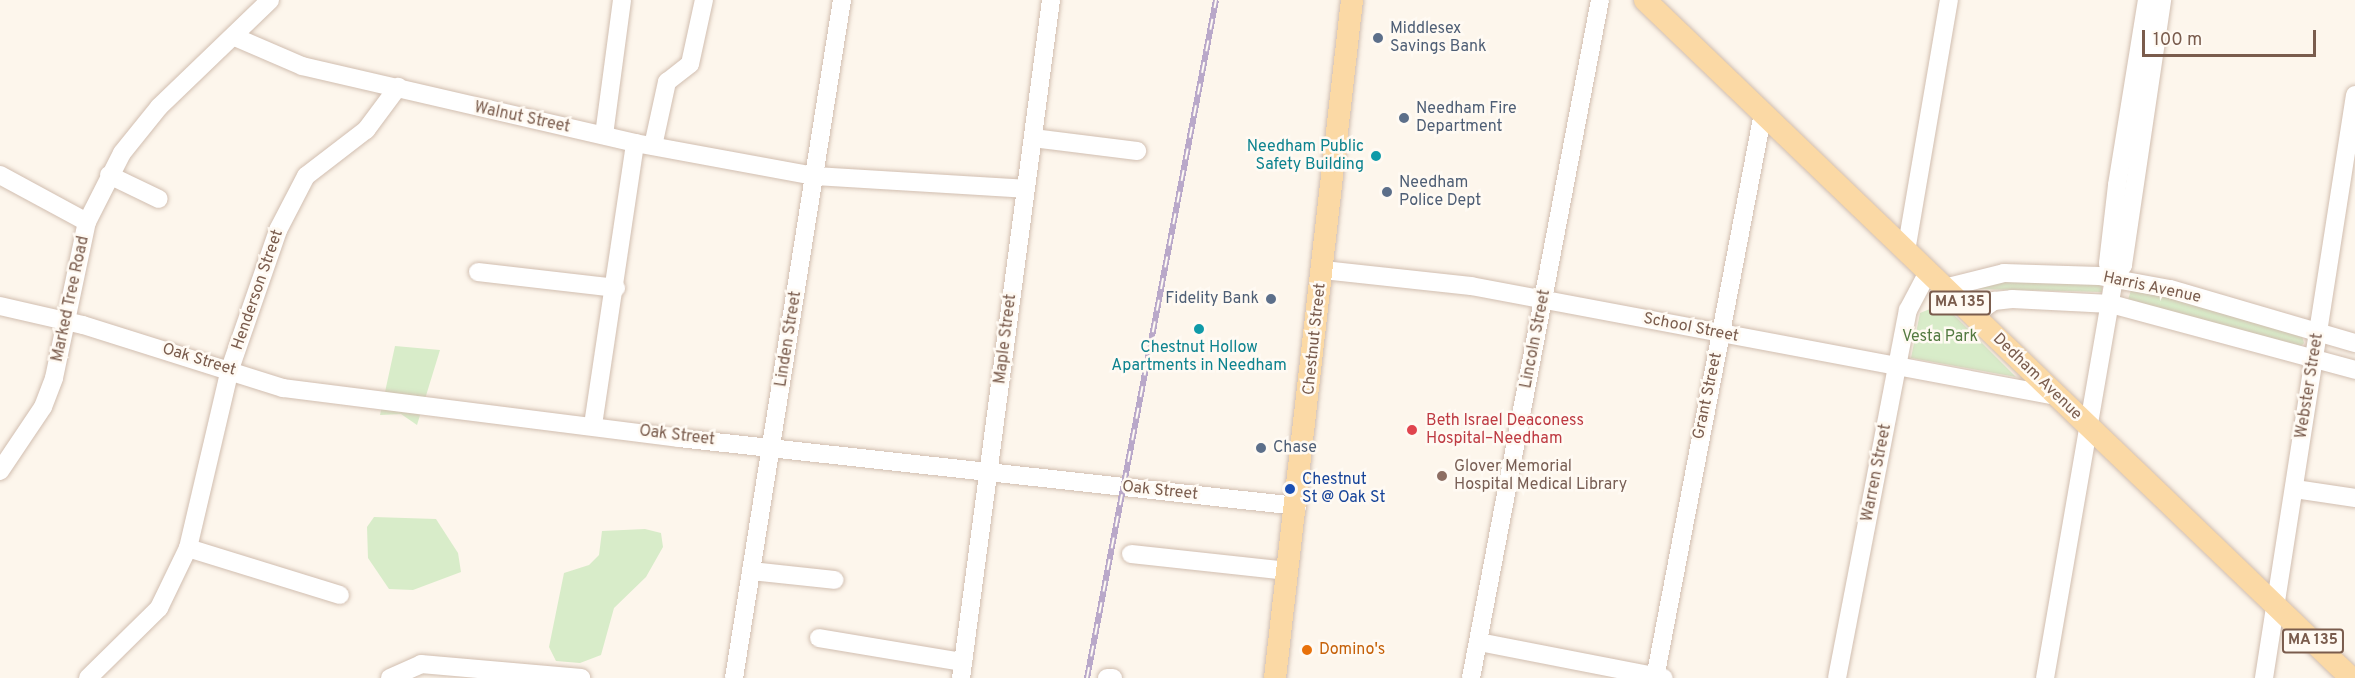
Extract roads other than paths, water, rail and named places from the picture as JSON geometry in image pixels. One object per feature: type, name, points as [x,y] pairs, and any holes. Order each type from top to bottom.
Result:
[{"type":"main road","name":"Chestnut Street","points":[[1275,678],[1297,506],[1352,0]]},
{"type":"main road","name":"Dedham Avenue","points":[[1645,0],[2351,678]]},
{"type":"street","name":"Marked Tree Road","points":[[0,471],[43,407],[66,321],[87,222],[109,175],[145,122],[235,37],[270,0]]},
{"type":"street","points":[[604,135],[622,0]]},
{"type":"street","points":[[593,425],[616,288],[644,145],[667,82],[690,64],[704,0]]},
{"type":"street","name":"Linden Street","points":[[734,678],[842,0]]},
{"type":"street","name":"Maple Street","points":[[962,670],[991,473],[1025,189],[1051,0]]},
{"type":"street","name":"Lincoln Street","points":[[1471,678],[1600,0]]},
{"type":"street","points":[[1906,251],[1949,0]]},
{"type":"street","points":[[2044,678],[2114,278],[2123,265],[2126,178],[2153,6]]},
{"type":"street","name":"Walnut Street","points":[[235,37],[302,66],[644,145],[815,176],[1025,189]]},
{"type":"street","name":"Henderson Street","points":[[88,678],[159,608],[188,548],[231,369],[278,231],[306,176],[366,130],[398,87]]},
{"type":"street","name":"Webster Street","points":[[2264,678],[2352,138],[2355,95]]},
{"type":"street","name":"Grant Street","points":[[1658,678],[1720,334],[1763,113]]},
{"type":"street","points":[[1033,138],[1137,151]]},
{"type":"street","points":[[0,175],[87,222]]},
{"type":"street","points":[[109,175],[159,199]]},
{"type":"street","name":"School Street","points":[[1323,270],[1543,300],[2056,396]]},
{"type":"street","points":[[478,272],[616,288]]},
{"type":"street","name":"Harris Avenue","points":[[1936,280],[2014,273],[2114,278],[2355,343]]},
{"type":"street","name":"Warren Street","points":[[1837,678],[1911,300],[1936,280]]},
{"type":"street","name":"Harris Avenue","points":[[1973,315],[1994,301],[2012,298],[2111,304],[2355,370]]},
{"type":"street","name":"Oak Street","points":[[0,306],[66,321],[231,369],[284,388],[991,473],[1297,506]]},
{"type":"street","points":[[2295,489],[2355,498]]},
{"type":"street","points":[[188,548],[340,595]]},
{"type":"street","points":[[1131,554],[1288,571]]},
{"type":"street","points":[[751,571],[836,580]]},
{"type":"street","points":[[819,638],[962,670]]},
{"type":"street","points":[[1479,642],[1658,678]]},
{"type":"street","points":[[390,678],[421,664],[581,678]]},
{"type":"street","points":[[1107,678],[1113,678]]},
{"type":"railway","points":[[1087,678],[1216,0]]},
{"type":"place","name":"Middlesex Savings Bank","points":[[1378,38]]},
{"type":"place","name":"Needham Fire Department","points":[[1404,118]]},
{"type":"place","name":"Needham Public Safety Building","points":[[1376,156]]},
{"type":"place","name":"Needham Police Dept","points":[[1387,192]]},
{"type":"place","name":"Fidelity Bank","points":[[1271,299]]},
{"type":"place","name":"Chestnut Hollow Apartments in Needham","points":[[1199,329]]},
{"type":"place","name":"Beth Israel Deaconess Hospital–Needham","points":[[1412,430]]},
{"type":"place","name":"Chase","points":[[1261,448]]},
{"type":"place","name":"Glover Memorial Hospital Medical Library","points":[[1442,476]]},
{"type":"place","name":"Chestnut St @ Oak St","points":[[1290,489]]},
{"type":"place","name":"Domino's","points":[[1307,650]]},
{"type":"park label","name":"Vesta Park","points":[[1940,337]]}]
